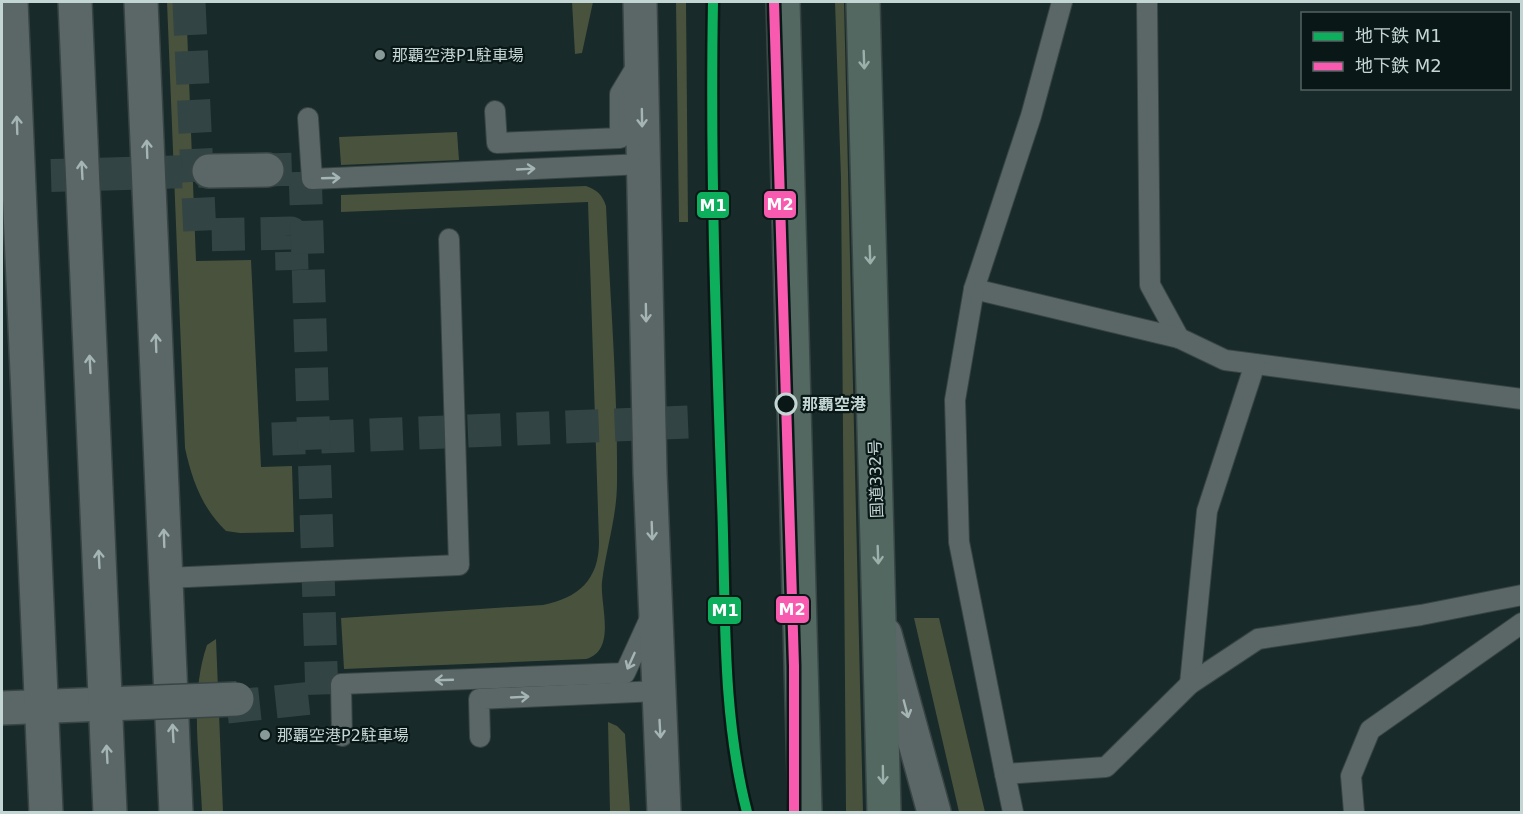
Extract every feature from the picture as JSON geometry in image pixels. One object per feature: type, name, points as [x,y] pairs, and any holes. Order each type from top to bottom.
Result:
[{"type":"highway","points":[[783,2],[805,813]]},
{"type":"highway","name":"国道332号","points":[[863,2],[884,813]]},
{"type":"street","points":[[12,2],[46,813]]},
{"type":"street","points":[[75,2],[110,813]]},
{"type":"street","points":[[141,2],[176,813]]},
{"type":"street","points":[[640,2],[654,608],[664,813]]},
{"type":"street","points":[[2,159],[31,813]]},
{"type":"street","points":[[209,171],[267,170]]},
{"type":"street","points":[[879,612],[934,813]]},
{"type":"street","points":[[2,708],[237,699]]},
{"type":"lane","points":[[1013,813],[959,542],[955,400],[974,289],[1031,116],[1062,2]]},
{"type":"lane","points":[[1147,2],[1150,285],[1179,338]]},
{"type":"lane","points":[[495,111],[497,143],[620,138],[620,94],[641,59]]},
{"type":"lane","points":[[308,118],[312,178],[643,164]]},
{"type":"lane","points":[[166,578],[459,565],[449,239]]},
{"type":"lane","points":[[974,289],[1179,338],[1225,360],[1521,399]]},
{"type":"lane","points":[[1190,684],[1207,511],[1255,364]]},
{"type":"lane","points":[[1005,774],[1106,767],[1190,684],[1258,639],[1420,615],[1521,595]]},
{"type":"lane","points":[[342,736],[341,684],[626,673],[654,608]]},
{"type":"lane","points":[[1354,813],[1351,776],[1370,730],[1521,623]]},
{"type":"lane","points":[[480,737],[479,699],[658,691]]},
{"type":"green space","points":[[167,2],[186,2],[196,261],[251,260],[261,467],[292,466],[294,532],[226,531],[210,513],[199,493],[185,448]]},
{"type":"green space","points":[[572,2],[593,2],[582,53],[575,54]]},
{"type":"green space","points":[[676,2],[686,2],[688,222],[679,222]]},
{"type":"green space","points":[[835,2],[844,2],[863,812],[846,812],[841,179]]},
{"type":"green space","points":[[457,132],[459,160],[341,165],[339,137]]},
{"type":"green space","points":[[586,186],[599,193],[606,206],[616,414],[617,495],[602,582],[605,626],[601,647],[596,654],[586,659],[344,669],[341,618],[543,605],[555,602],[576,592],[591,577],[598,555],[599,542],[588,202],[341,212],[341,195]]},
{"type":"green space","points":[[914,618],[939,618],[985,812],[959,812]]},
{"type":"green space","points":[[216,639],[223,812],[202,812],[197,728],[198,685],[207,645]]},
{"type":"green space","points":[[608,722],[617,726],[625,734],[630,812],[610,812]]},
{"type":"tunnel","points":[[189,2],[200,235],[291,233],[292,270]]},
{"type":"tunnel","points":[[227,707],[322,697],[305,169],[267,170]]},
{"type":"tunnel","points":[[2,177],[209,171]]},
{"type":"tunnel","points":[[272,439],[688,422]]},
{"type":"metro line","name":"M1","points":[[713,2],[714,251],[726,658],[733,736],[747,812]]},
{"type":"metro line","name":"M2","points":[[774,2],[794,666],[794,812]]},
{"type":"place","name":"那覇空港P1駐車場","points":[[380,55]]},
{"type":"place","name":"那覇空港","points":[[786,404]]},
{"type":"place","name":"那覇空港P2駐車場","points":[[265,735]]}]
